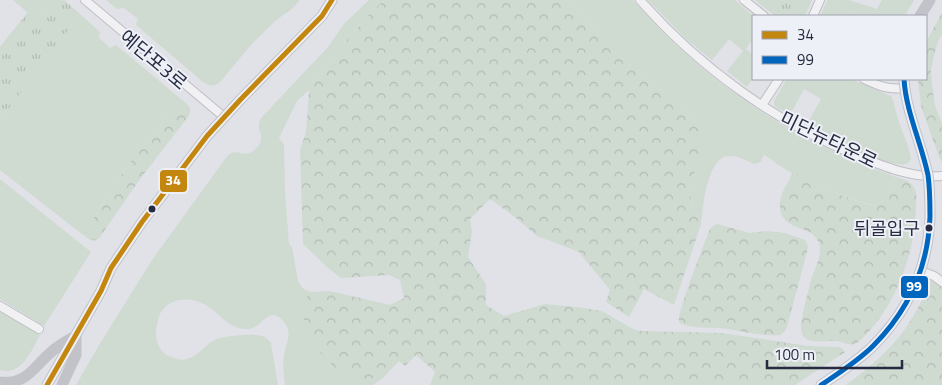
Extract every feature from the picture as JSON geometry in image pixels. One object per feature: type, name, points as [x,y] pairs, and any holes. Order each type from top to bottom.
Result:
[{"type":"main road","points":[[47,385],[101,291],[111,268],[136,230],[224,117],[322,16],[332,0]]},
{"type":"main road","points":[[921,15],[930,0]]},
{"type":"main road","points":[[821,385],[873,347],[892,325],[905,305],[921,271],[929,231],[928,176],[908,107],[904,84]]},
{"type":"main road","points":[[0,382],[10,384],[26,379],[48,354],[65,341],[76,336]]},
{"type":"main road","points":[[62,385],[76,355],[76,336]]},
{"type":"street","name":"예단포3로","points":[[85,0],[224,117]]},
{"type":"street","name":"미단뉴타운로","points":[[640,0],[688,49],[733,85],[762,105],[811,134],[837,148],[888,168],[928,176],[942,176]]},
{"type":"street","points":[[744,0],[763,15]]},
{"type":"street","points":[[813,15],[820,0]]},
{"type":"street","name":"미단뉴타운로","points":[[762,105],[778,80]]},
{"type":"street","points":[[866,80],[887,89],[904,84]]},
{"type":"street","points":[[921,271],[934,276],[942,282]]},
{"type":"street","points":[[0,306],[39,329]]},
{"type":"green space","points":[[13,0],[52,0],[29,29],[0,47],[28,13]]},
{"type":"green space","points":[[52,0],[64,0],[80,14],[0,120],[0,47],[28,12],[37,19]]},
{"type":"green space","points":[[64,0],[100,32],[99,38],[110,48],[116,45],[181,99],[144,143],[83,235],[0,170],[0,120],[23,89]]},
{"type":"green space","points":[[106,0],[300,0],[250,46],[220,82],[212,85],[203,82],[136,25],[138,19],[124,8],[117,9]]},
{"type":"green space","points":[[369,0],[385,0],[374,9],[336,52],[309,90],[297,101],[279,138],[284,144],[289,244],[292,247],[298,281],[302,288],[310,292],[302,304],[363,379],[383,378],[373,385],[285,385],[283,359],[289,332],[281,319],[273,315],[256,327],[239,328],[229,323],[206,305],[187,299],[174,301],[164,308],[160,314],[156,336],[158,345],[164,353],[181,360],[187,359],[217,339],[239,335],[262,336],[271,343],[278,385],[76,385],[152,260],[228,155],[235,152],[245,154],[257,147],[261,139],[259,125],[262,117],[328,47],[344,24]]},
{"type":"green space","points":[[385,0],[569,0],[606,44],[644,79],[689,112],[699,123],[703,137],[697,165],[689,188],[692,206],[701,224],[674,305],[644,289],[629,317],[606,302],[610,290],[579,252],[537,236],[490,199],[470,219],[472,232],[468,257],[486,284],[486,305],[504,316],[545,304],[584,308],[602,311],[640,331],[722,333],[808,346],[839,347],[845,352],[795,385],[430,385],[435,372],[416,355],[405,366],[399,361],[383,378],[363,379],[338,371],[319,351],[304,323],[302,304],[310,292],[330,291],[390,305],[404,298],[400,280],[389,275],[341,278],[303,244],[300,150],[306,132],[309,90],[336,52],[374,9]]},
{"type":"green space","points":[[569,0],[633,0],[654,23],[700,66],[750,104],[805,137],[893,176],[890,189],[884,201],[877,205],[872,205],[837,193],[786,170],[764,155],[761,162],[754,164],[731,156],[723,158],[716,163],[711,172],[705,194],[701,224],[692,206],[689,188],[697,165],[699,123],[689,112],[644,79],[606,44]]},
{"type":"green space","points":[[648,0],[735,0],[752,15],[752,43],[750,42],[746,49],[752,54],[752,80],[747,87],[727,71],[743,51],[729,39],[712,60],[685,38]]},
{"type":"green space","points":[[755,0],[812,0],[805,15],[774,15]]},
{"type":"green space","points":[[827,0],[849,0],[877,9],[882,0],[914,0],[906,15],[860,15],[826,3]]},
{"type":"green space","points":[[826,3],[860,15],[820,15]]},
{"type":"green space","points":[[942,13],[942,34],[938,41],[931,71],[935,105],[942,124],[942,163],[921,106],[918,80],[927,80],[927,40]]},
{"type":"green space","points":[[786,80],[853,80],[891,96],[909,150],[910,161],[902,164],[876,158],[842,143],[807,124],[821,99],[804,89],[790,115],[776,107],[774,101]]},
{"type":"green space","points":[[181,99],[189,107],[188,117],[140,179],[100,237],[94,240],[83,235],[144,143]]},
{"type":"green space","points":[[792,173],[836,193],[871,205],[877,205],[884,201],[893,176],[909,182],[916,191],[915,226],[912,244],[900,281],[882,315],[855,344],[839,341],[811,341],[803,336],[801,322],[811,280],[819,258],[820,248],[816,237],[806,230],[789,223],[781,213],[780,200]]},
{"type":"green space","points":[[0,179],[91,252],[44,326],[0,299]]},
{"type":"green space","points":[[717,224],[750,233],[766,231],[785,233],[805,240],[808,246],[807,252],[787,327],[781,335],[693,327],[679,322],[682,305],[703,247],[710,229]]},
{"type":"green space","points":[[932,278],[942,287],[942,385],[846,385],[896,341],[916,312]]},
{"type":"green space","points":[[0,311],[40,335],[25,361],[20,366],[8,371],[0,370]]},
{"type":"transit line","name":"34","points":[[47,385],[101,291],[111,268],[142,222],[207,136],[322,16],[332,0]]},
{"type":"transit line","name":"99","points":[[821,385],[861,357],[886,332],[906,303],[921,270],[930,217],[929,180],[905,91],[904,80]]},
{"type":"place","name":"뒤골입구","points":[[929,228]]}]
